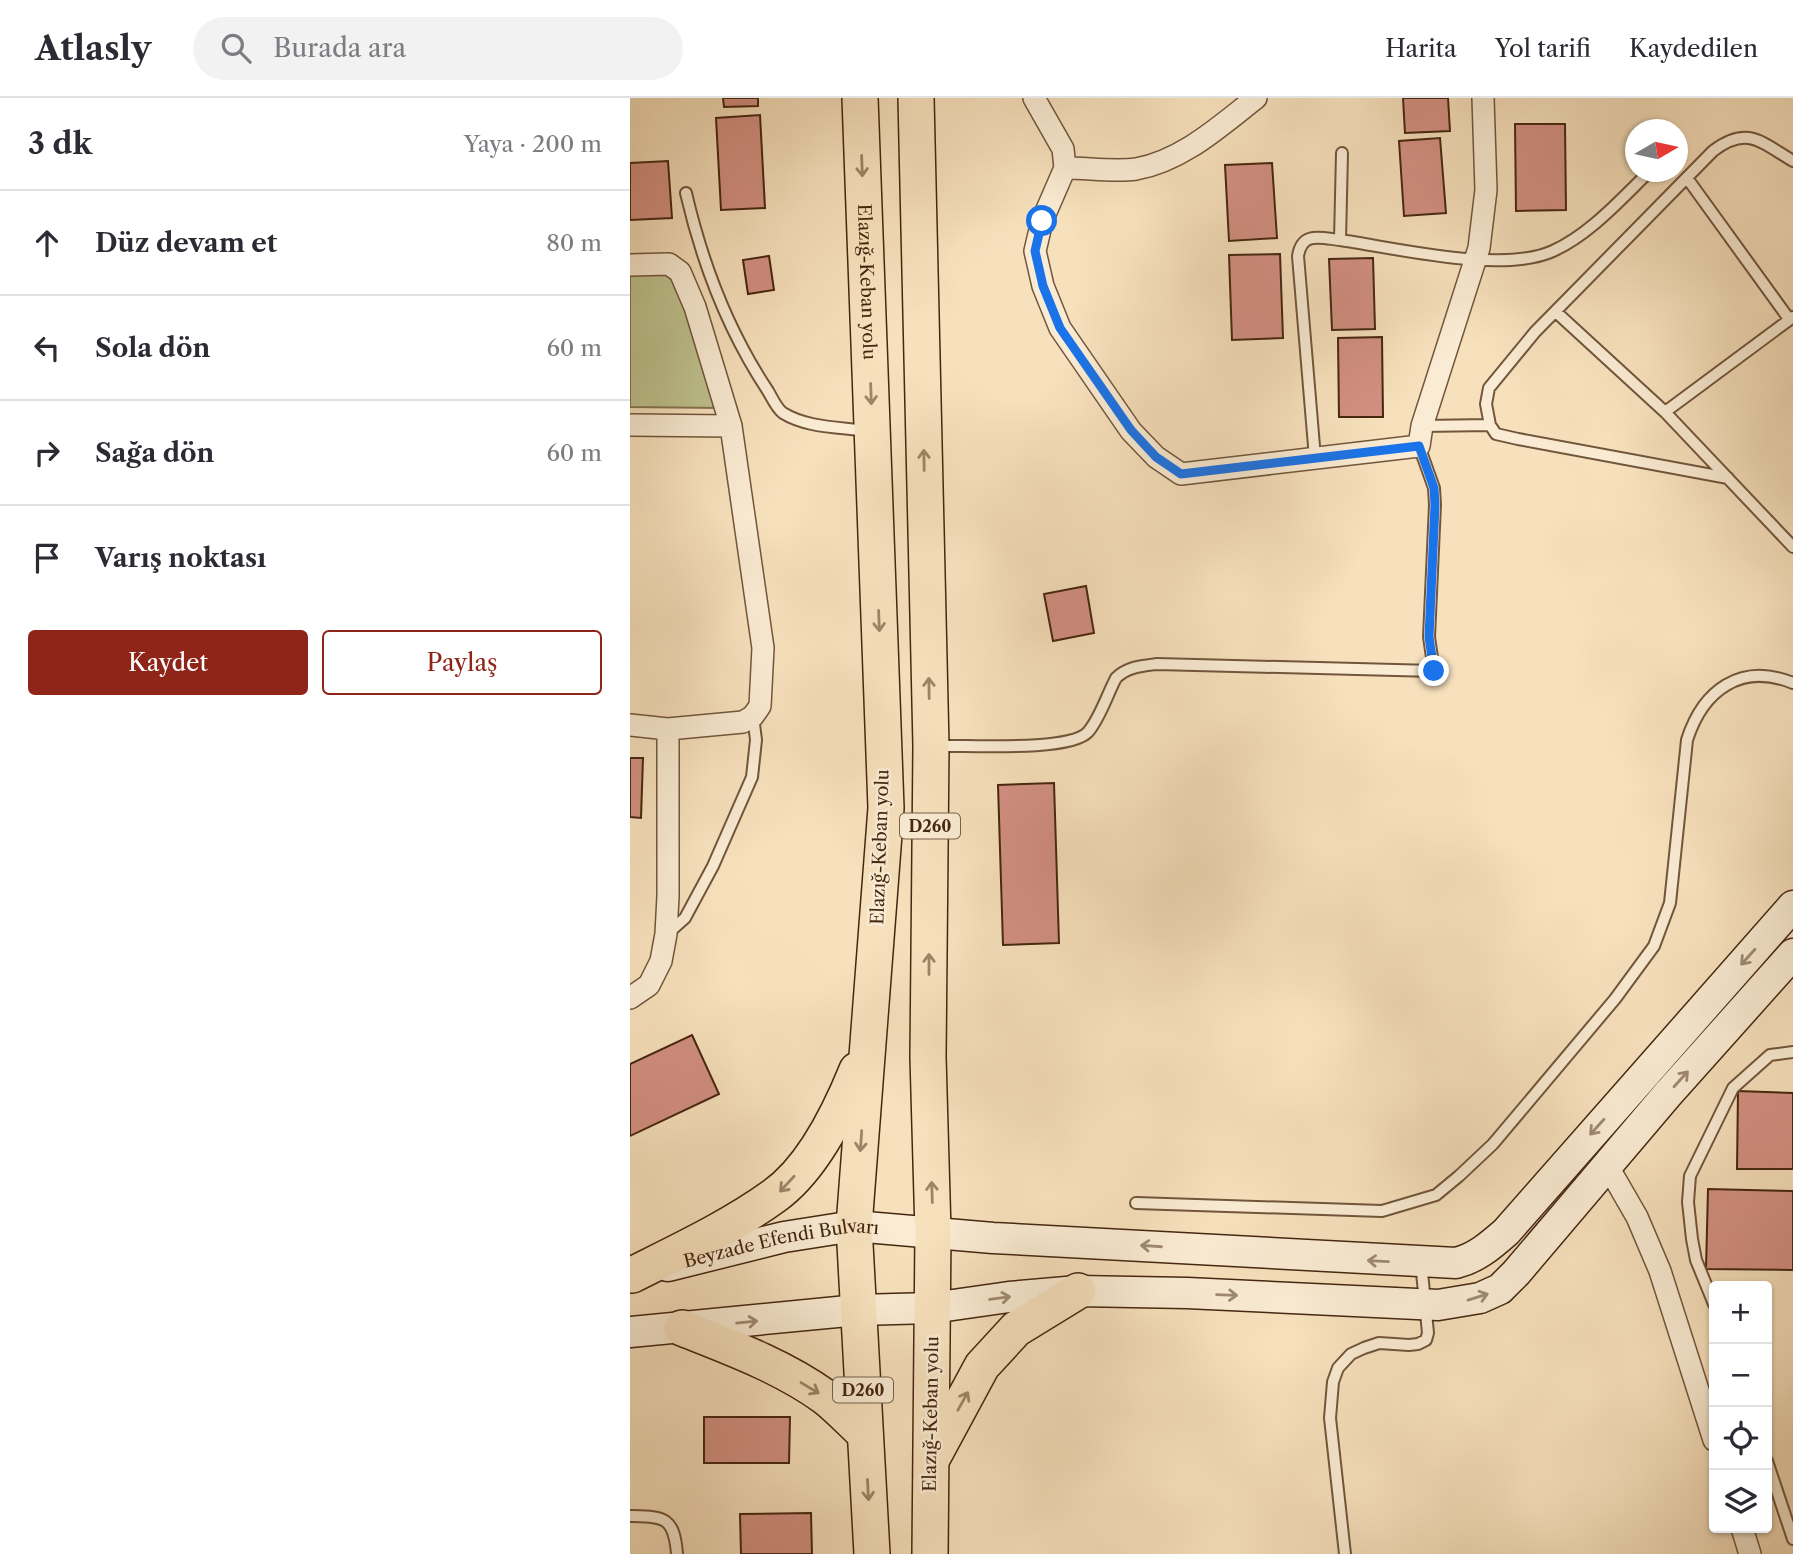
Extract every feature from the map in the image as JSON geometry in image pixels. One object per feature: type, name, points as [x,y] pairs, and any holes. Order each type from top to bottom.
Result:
[{"type":"highway","name":"Elazığ-Keban yolu","points":[[860,98],[886,808],[854,1226],[872,1554]]},
{"type":"highway","name":"Elazığ-Keban yolu","points":[[916,98],[931,746],[928,1057],[933,1232],[930,1554]]},
{"type":"highway","points":[[631,1275],[695,1243],[776,1195],[827,1134],[869,1041]]},
{"type":"highway","points":[[931,1461],[982,1366],[1016,1329],[1078,1291]]},
{"type":"highway","points":[[682,1328],[734,1349],[807,1386],[826,1398],[865,1434]]},
{"type":"main road","name":"Beyzade Efendi Bulvarı","points":[[631,1275],[784,1237],[854,1226],[993,1238],[1456,1264],[1468,1261],[1506,1232],[1793,906]]},
{"type":"main road","points":[[630,1332],[858,1310],[932,1308],[1078,1291],[1215,1294],[1427,1304],[1480,1298],[1500,1289],[1516,1273],[1793,954]]},
{"type":"street","points":[[1034,98],[1063,149],[1065,168],[1042,221],[1035,251],[1043,286],[1060,328],[1131,430],[1156,457],[1181,474],[1315,458],[1421,436],[1475,260],[1486,190],[1483,98]]},
{"type":"street","points":[[1065,168],[1133,169],[1150,165],[1189,147],[1256,98]]},
{"type":"street","points":[[630,265],[669,264],[680,271],[699,319],[731,426],[763,648],[760,706],[753,716],[743,722],[668,729],[630,725]]},
{"type":"street","points":[[630,425],[731,426]]},
{"type":"street","points":[[630,998],[649,985],[662,961],[666,934],[668,729]]},
{"type":"street","points":[[1607,1165],[1637,1217],[1660,1271],[1709,1424]]},
{"type":"street","points":[[1744,1533],[1750,1554]]},
{"type":"lane","points":[[1688,177],[1728,139],[1740,137],[1749,137],[1793,161]]},
{"type":"lane","points":[[1340,240],[1342,153]]},
{"type":"lane","points":[[1665,412],[1791,318],[1688,179]]},
{"type":"lane","points":[[1315,458],[1298,256],[1301,244],[1312,238],[1475,260],[1522,259],[1553,251],[1599,220],[1638,182]]},
{"type":"lane","points":[[1683,182],[1535,332],[1489,388],[1486,404],[1490,425],[1496,433],[1728,478]]},
{"type":"lane","points":[[686,192],[699,245],[713,284],[752,368],[781,412],[811,423],[872,431]]},
{"type":"lane","points":[[1556,312],[1665,412],[1793,547]]},
{"type":"lane","points":[[931,746],[1053,745],[1077,740],[1087,733],[1116,678],[1133,667],[1157,664],[1434,671],[1429,637],[1435,505],[1434,488],[1421,436],[1490,425]]},
{"type":"lane","points":[[1136,1203],[1382,1211],[1436,1195],[1459,1177],[1493,1144],[1528,1103],[1615,999],[1654,946],[1670,903],[1688,740],[1693,721],[1702,706],[1712,693],[1745,678],[1774,676],[1793,683]]},
{"type":"lane","points":[[666,934],[685,918],[713,866],[752,777],[756,749],[753,716]]},
{"type":"lane","points":[[1709,1292],[1696,1261],[1692,1239],[1688,1202],[1690,1176],[1732,1088],[1770,1055],[1793,1052]]},
{"type":"lane","points":[[1345,1554],[1330,1418],[1333,1382],[1338,1368],[1351,1354],[1364,1348],[1379,1343],[1409,1345],[1426,1340],[1429,1333],[1421,1262]]},
{"type":"lane","points":[[1770,1470],[1793,1539]]},
{"type":"lane","points":[[630,1516],[660,1517],[666,1520],[674,1532],[677,1554]]},
{"type":"green space","points":[[675,273],[720,408],[630,407],[630,274]]},
{"type":"building","points":[[723,98],[758,98],[758,106],[724,107]]},
{"type":"building","points":[[1403,98],[1448,98],[1450,131],[1405,133]]},
{"type":"building","points":[[760,115],[765,208],[721,210],[716,118]]},
{"type":"building","points":[[1515,124],[1565,124],[1566,210],[1516,211]]},
{"type":"building","points":[[1440,138],[1446,213],[1404,216],[1399,141]]},
{"type":"building","points":[[668,161],[672,218],[630,220],[630,163]]},
{"type":"building","points":[[1272,163],[1277,238],[1229,241],[1225,165]]},
{"type":"building","points":[[1280,254],[1283,338],[1232,340],[1229,255]]},
{"type":"building","points":[[769,256],[774,290],[748,294],[743,260]]},
{"type":"building","points":[[1373,258],[1375,329],[1332,330],[1329,259]]},
{"type":"building","points":[[1382,337],[1383,417],[1339,417],[1338,338]]},
{"type":"building","points":[[1086,586],[1094,633],[1053,641],[1044,594]]},
{"type":"building","points":[[630,758],[643,758],[641,818],[630,817]]},
{"type":"building","points":[[1054,783],[1059,943],[1003,945],[998,785]]},
{"type":"building","points":[[692,1035],[719,1094],[630,1136],[630,1064]]},
{"type":"building","points":[[1738,1091],[1793,1093],[1793,1169],[1737,1169]]},
{"type":"building","points":[[1708,1189],[1793,1191],[1793,1270],[1706,1269]]},
{"type":"building","points":[[704,1417],[790,1417],[789,1463],[704,1463]]},
{"type":"building","points":[[811,1513],[812,1554],[741,1554],[740,1514]]},
{"type":"route","points":[[1042,221],[1035,251],[1043,286],[1060,328],[1131,430],[1156,457],[1181,474],[1419,446],[1434,488],[1429,617],[1434,671]]}]
